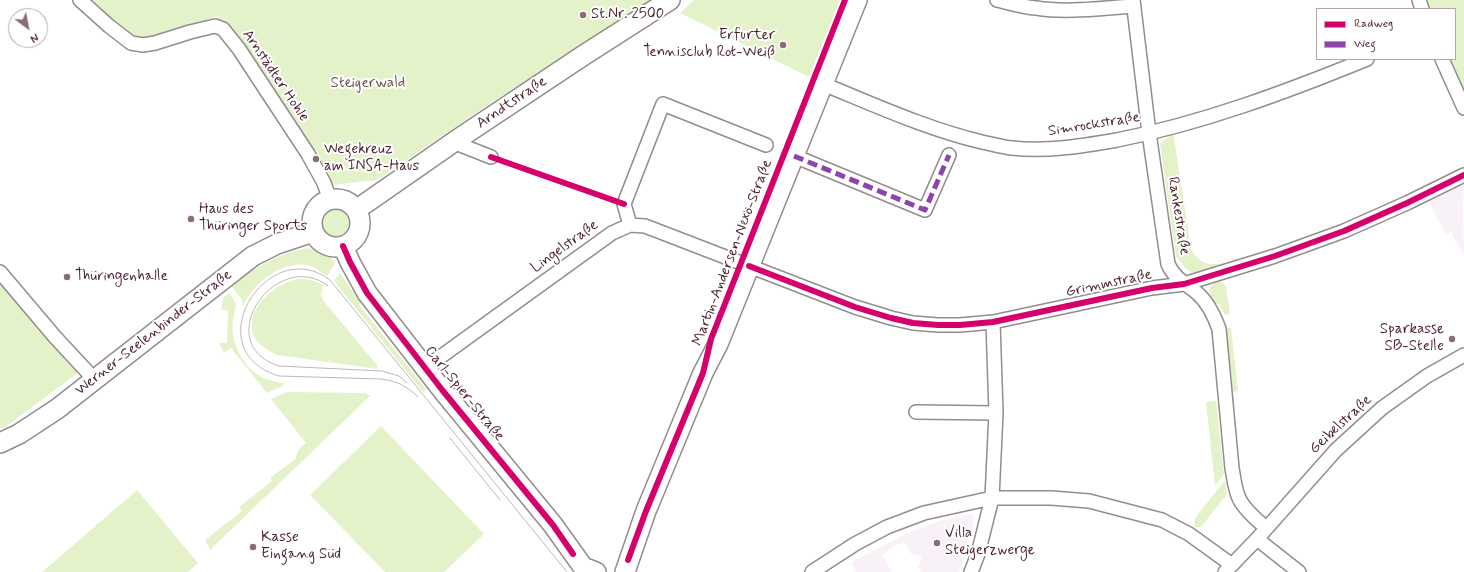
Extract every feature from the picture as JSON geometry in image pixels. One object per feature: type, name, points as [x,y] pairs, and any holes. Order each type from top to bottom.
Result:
[{"type":"street","name":"Arnstädter Hohle","points":[[80,0],[131,43],[143,45],[155,43],[215,26],[223,29],[239,49],[308,154],[324,182],[330,200]]},
{"type":"street","name":"Arndtstraße","points":[[356,210],[584,55],[670,0]]},
{"type":"street","name":"Martin-Andersen-Nexö-Straße","points":[[745,265],[845,0]]},
{"type":"street","name":"Martin-Andersen-Nexö-Straße","points":[[624,572],[646,511],[703,373],[711,339],[794,156],[857,0]]},
{"type":"street","points":[[997,0],[1036,8],[1062,10],[1082,10],[1133,3]]},
{"type":"street","name":"Rankestraße","points":[[1133,3],[1149,133],[1168,264],[1171,270],[1184,284],[1196,292],[1204,301],[1215,318],[1219,329],[1232,468],[1236,488],[1240,502],[1266,528]]},
{"type":"street","name":"Simrockstraße","points":[[823,84],[954,135],[1011,148],[1052,149],[1080,147],[1149,133],[1214,115],[1312,82],[1365,60]]},
{"type":"street","points":[[1442,60],[1464,108]]},
{"type":"street","points":[[745,265],[645,226],[630,225],[624,204],[663,104],[766,145]]},
{"type":"street","points":[[456,141],[491,157]]},
{"type":"street","points":[[794,156],[926,210],[949,155]]},
{"type":"street","name":"Grimmstraße","points":[[745,265],[854,307],[912,323],[960,325],[993,322],[1152,288],[1184,284],[1275,256],[1344,231],[1464,175]]},
{"type":"street","points":[[337,199],[352,205],[356,210],[360,220],[359,228],[356,236],[351,242],[343,246],[332,247],[321,242],[313,232],[312,222],[316,209],[322,204],[330,200],[337,199]]},
{"type":"street","name":"Lingelstraße","points":[[425,368],[612,233],[630,225]]},
{"type":"street","name":"Werner-Seelenbinder-Straße","points":[[0,443],[19,434],[57,409],[253,256],[277,244],[313,232]]},
{"type":"street","name":"Carl-Spier-Straße","points":[[343,246],[367,293],[425,368],[553,524],[583,566],[596,572]]},
{"type":"street","points":[[0,272],[55,337],[94,379]]},
{"type":"street","points":[[971,572],[978,554],[992,498],[996,413],[993,322]]},
{"type":"street","name":"Geibelstraße","points":[[1228,569],[1336,450],[1382,408],[1427,376],[1464,355]]},
{"type":"street","points":[[916,412],[996,413]]},
{"type":"street","points":[[812,572],[855,544],[887,527],[924,513],[992,498],[1051,498],[1089,501],[1162,520],[1190,534],[1228,569]]},
{"type":"street","points":[[1257,538],[1299,572]]},
{"type":"shaded area","points":[[1464,184],[1464,256],[1451,232],[1446,234],[1429,201]]},
{"type":"shaded area","name":"Villa Steigerzwerge","points":[[972,514],[974,517],[973,526],[959,572],[921,572],[918,565],[921,562],[921,557],[915,554],[912,555],[904,542],[899,545],[898,544],[882,555],[892,572],[856,572],[851,562],[912,531],[939,521]]},
{"type":"green space","name":"Steigerwald","points":[[89,0],[659,0],[498,98],[377,180],[332,185],[237,40],[217,16],[164,34],[137,39],[125,33]]},
{"type":"green space","name":"Erfurter Tennisclub Rot-Weiß","points":[[694,0],[840,0],[809,77],[680,13]]},
{"type":"green space","points":[[1423,0],[1464,0],[1464,99],[1446,60],[1456,60],[1456,8],[1426,8]]},
{"type":"green space","points":[[1176,132],[1174,134],[1174,138],[1191,249],[1199,259],[1208,264],[1230,263],[1193,273],[1186,269],[1176,256],[1160,144],[1169,137],[1169,134]]},
{"type":"green space","points":[[335,208],[345,212],[349,222],[345,232],[335,236],[325,232],[321,222],[325,212]]},
{"type":"green space","points":[[309,248],[324,253],[333,260],[335,264],[327,276],[311,266],[301,264],[280,269],[271,274],[254,289],[243,306],[241,298],[231,286],[258,267],[277,257],[297,250]]},
{"type":"green space","points":[[340,273],[361,303],[359,305],[426,389],[423,392],[334,281]]},
{"type":"green space","points":[[298,279],[311,280],[323,285],[321,294],[323,300],[377,365],[378,369],[277,355],[257,341],[253,331],[252,320],[255,310],[269,293],[288,282]]},
{"type":"green space","points":[[0,280],[80,371],[7,426],[0,429]]},
{"type":"green space","points":[[1221,281],[1226,286],[1230,314],[1225,315],[1218,303],[1215,305],[1210,293],[1210,287],[1212,284]]},
{"type":"green space","points":[[229,293],[236,304],[233,330],[236,347],[240,355],[245,363],[258,375],[268,380],[284,383],[283,386],[267,393],[231,348],[224,353],[219,343],[227,343],[228,310],[221,310],[223,298]]},
{"type":"green space","points":[[1226,328],[1231,328],[1238,391],[1233,392]]},
{"type":"green space","points":[[287,392],[366,393],[371,395],[210,550],[205,540],[242,511],[239,507],[272,481],[270,478],[295,459],[299,449],[306,443],[271,399]]},
{"type":"green space","points":[[1216,401],[1224,474],[1215,486],[1206,402]]},
{"type":"green space","points":[[381,426],[484,534],[444,572],[385,572],[310,495]]},
{"type":"green space","points":[[1225,480],[1227,494],[1201,527],[1194,527],[1195,518]]},
{"type":"green space","points":[[137,490],[198,563],[188,572],[42,572]]},
{"type":"tram line","points":[[418,397],[401,385],[387,380],[279,376],[254,362],[242,343],[241,322],[249,301],[264,283],[284,272],[307,270],[330,280],[567,572]]},
{"type":"tram line","points":[[328,286],[308,277],[289,279],[271,288],[258,303],[250,320],[250,339],[259,355],[279,366],[382,371],[399,376],[407,383]]},
{"type":"tram line","points":[[450,438],[500,500]]},
{"type":"marked path","points":[[794,156],[925,210],[949,155]]},
{"type":"cycle path","points":[[628,560],[646,511],[703,373],[711,339],[845,0]]},
{"type":"cycle path","points":[[491,157],[624,204]]},
{"type":"cycle path","points":[[749,266],[855,307],[891,318],[913,323],[938,325],[993,322],[1152,288],[1184,284],[1275,256],[1344,231],[1407,203],[1464,175]]},
{"type":"cycle path","points":[[343,246],[367,293],[443,391],[553,525],[573,554]]},
{"type":"place","name":"St.Nr. 2500","points":[[583,15]]},
{"type":"place","name":"Erfurter Tennisclub Rot-Weiß","points":[[783,45]]},
{"type":"place","name":"Wegekreuz am INSA-Haus","points":[[316,159]]},
{"type":"place","name":"Haus des Thüringer Sports","points":[[191,219]]},
{"type":"place","name":"Thüringenhalle","points":[[67,277]]},
{"type":"place","name":"Sparkasse SB-Stelle","points":[[1452,339]]},
{"type":"place","name":"Villa Steigerzwerge","points":[[937,543]]},
{"type":"place","name":"Kasse Eingang Süd","points":[[253,547]]}]
